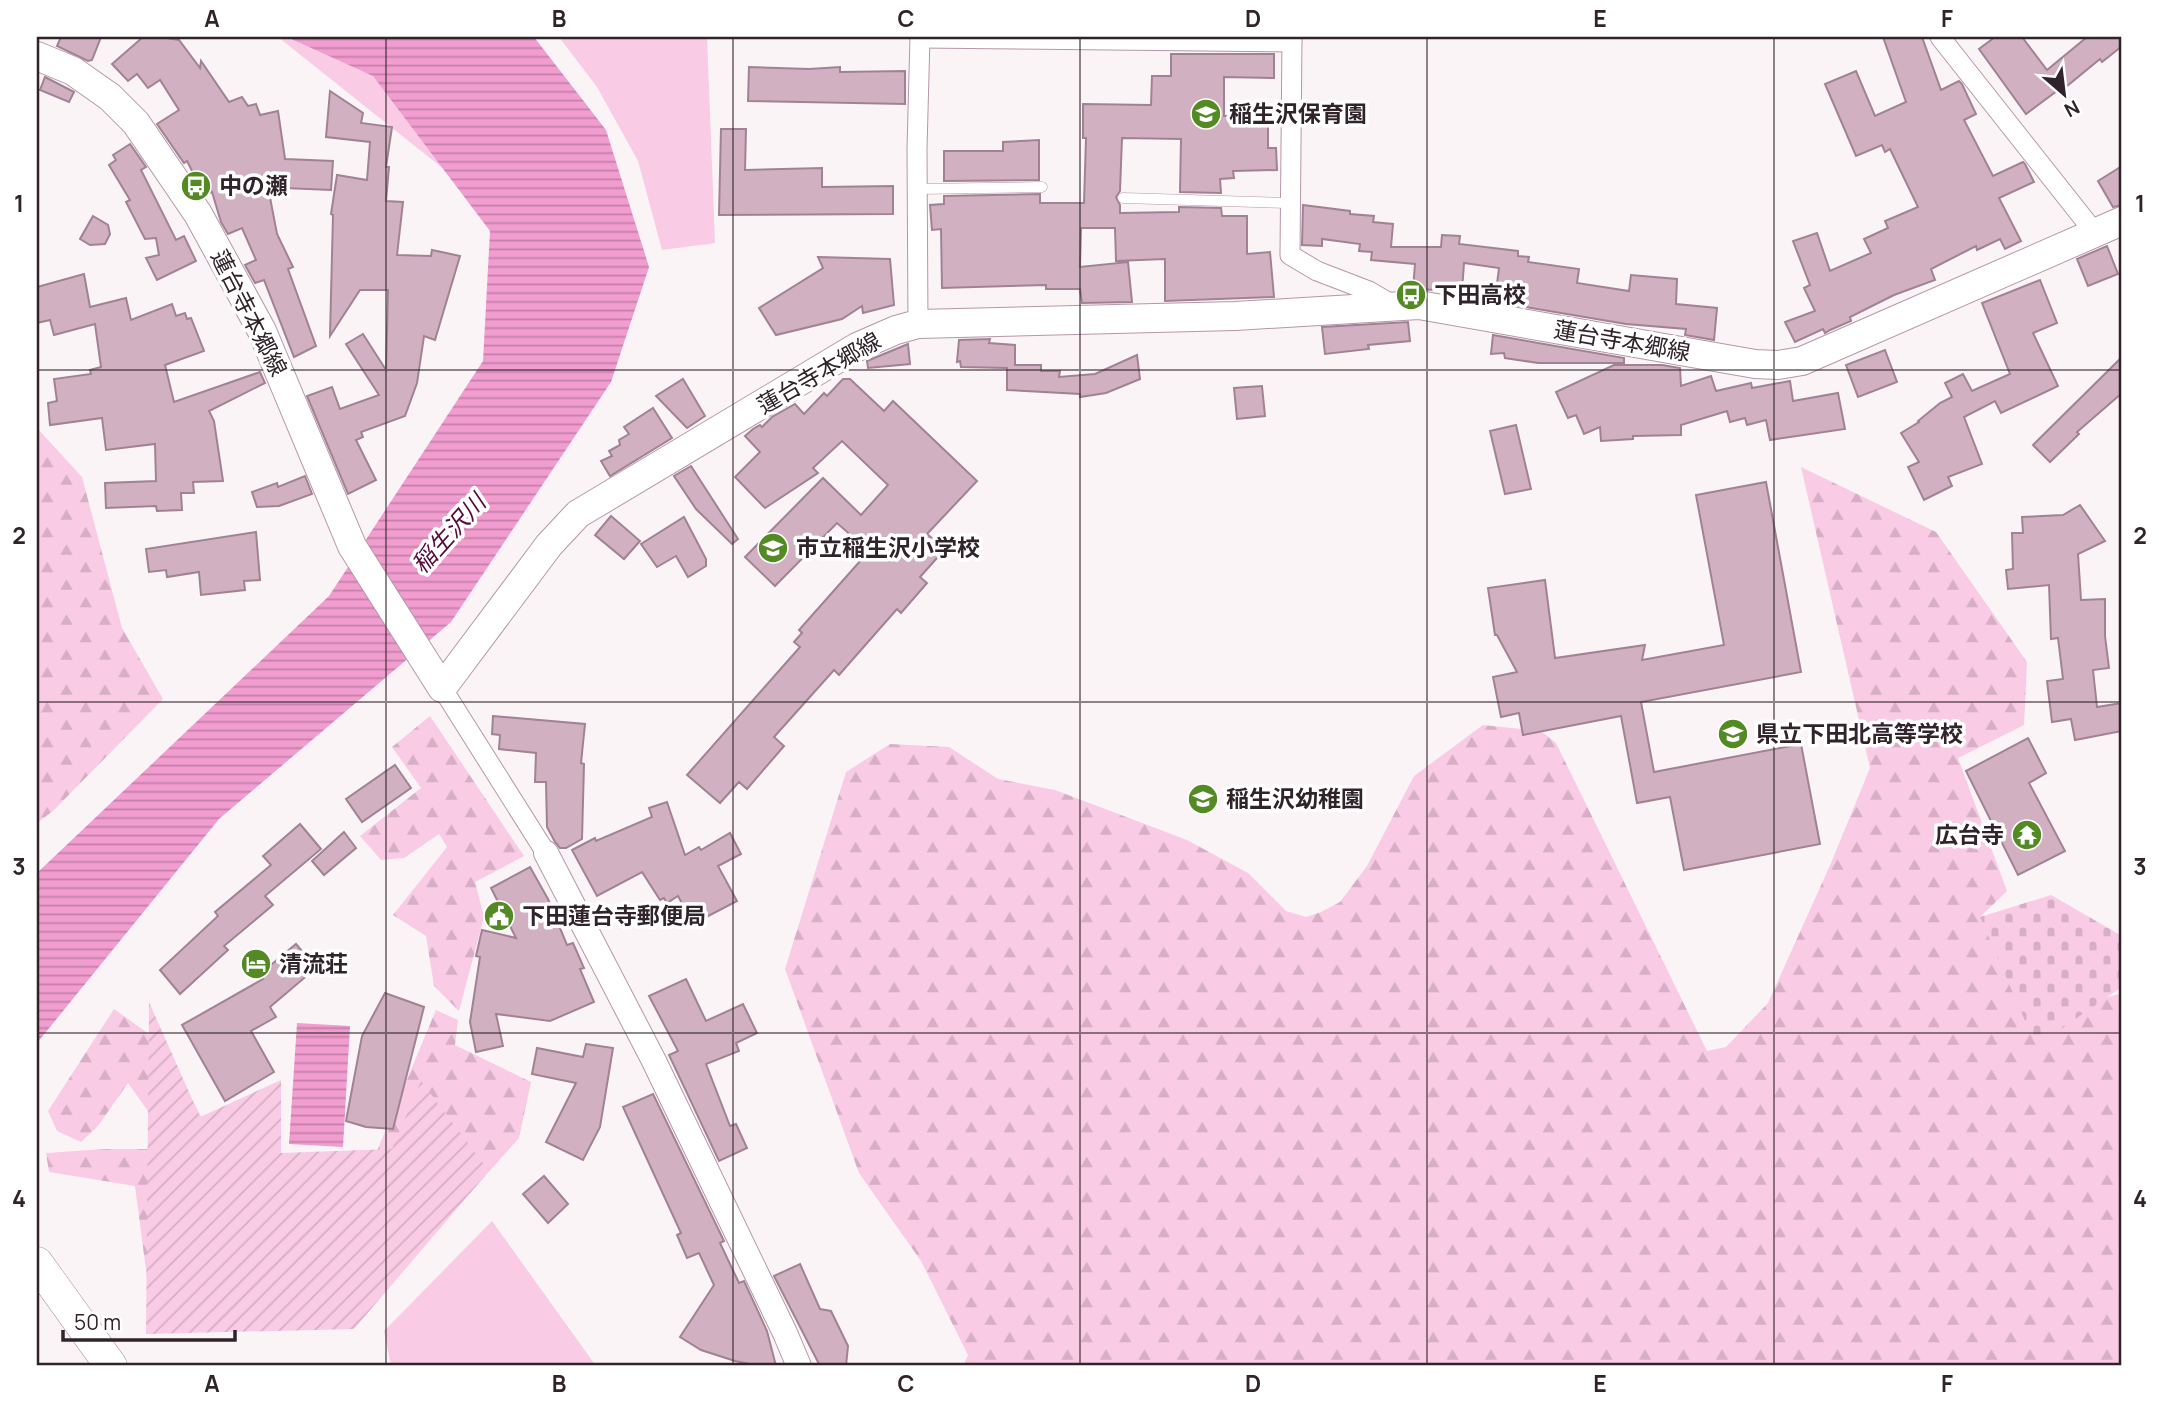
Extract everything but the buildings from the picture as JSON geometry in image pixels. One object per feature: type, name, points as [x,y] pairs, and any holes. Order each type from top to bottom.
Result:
[{"type":"highway","points":[[45,1273],[111,1366]]},
{"type":"main road","name":"蓮台寺本郷線","points":[[37,56],[73,71],[110,97],[136,123],[198,214],[262,331],[352,546],[436,680],[578,514],[858,347],[896,330],[918,324],[1235,316],[1419,305],[1755,364],[1778,365],[1802,361],[2122,221]]},
{"type":"street","points":[[1940,37],[2095,233]]},
{"type":"street","points":[[918,324],[920,38],[1292,39],[1290,255],[1317,271],[1369,291],[1396,307]]},
{"type":"street","points":[[436,680],[546,853],[654,1060],[799,1366]]},
{"type":"lane","points":[[917,190],[1042,187]]},
{"type":"lane","points":[[1123,198],[1289,203]]},
{"type":"green space","points":[[278,37],[431,37],[465,186]]},
{"type":"green space","points":[[559,37],[707,37],[715,243],[662,250],[638,161],[597,87]]},
{"type":"green space","points":[[37,428],[82,477],[122,628],[163,699],[53,811],[37,823]]},
{"type":"green space","points":[[1801,467],[1936,532],[2027,662],[2024,725],[1958,758],[2007,891],[1980,917],[2091,1002],[2122,993],[2122,1366],[963,1366],[968,1355],[921,1261],[859,1173],[785,969],[846,772],[890,744],[949,747],[998,779],[1055,790],[1187,840],[1248,873],[1286,911],[1306,917],[1340,902],[1367,866],[1414,776],[1483,725],[1541,731],[1556,743],[1707,1051],[1726,1047],[1768,1003],[1870,768]]},
{"type":"green space","points":[[430,716],[524,856],[475,882],[484,917],[459,1011],[434,986],[426,936],[393,915],[447,847],[439,834],[404,858],[381,860],[360,836],[421,788],[392,747]]},
{"type":"green space","points":[[2051,895],[2122,936],[2122,987],[2036,1046],[1980,917]]},
{"type":"green space","points":[[149,1002],[200,1117],[281,1080],[281,1153],[392,1149],[421,1081],[489,1171],[354,1329],[146,1334]]},
{"type":"green space","points":[[114,1009],[163,1044],[205,1124],[199,1171],[366,1177],[436,1010],[458,1020],[455,1045],[531,1082],[519,1138],[361,1315],[154,1331],[135,1186],[49,1172],[46,1153],[162,1149],[148,1111],[128,1083],[98,1126],[81,1142],[57,1131],[48,1111]]},
{"type":"green space","points":[[492,1221],[596,1366],[391,1366],[384,1331]]},
{"type":"water","name":"稲生沢川","points":[[287,37],[534,37],[606,130],[649,267],[611,382],[451,622],[219,819],[37,1043],[37,873],[329,596],[483,361],[490,231],[373,76]]},
{"type":"water","points":[[297,1023],[350,1026],[343,1147],[289,1144]]},
{"type":"place","name":"稲生沢保育園","points":[[1206,114]]},
{"type":"place","name":"中の瀬","points":[[196,186]]},
{"type":"place","name":"下田高校","points":[[1411,295]]},
{"type":"place","name":"市立稲生沢小学校","points":[[773,548]]},
{"type":"place","name":"県立下田北高等学校","points":[[1733,734]]},
{"type":"place","name":"稲生沢幼稚園","points":[[1203,799]]},
{"type":"place","name":"広台寺","points":[[2027,835]]},
{"type":"place","name":"下田蓮台寺郵便局","points":[[499,916]]},
{"type":"place","name":"清流荘","points":[[256,964]]}]
